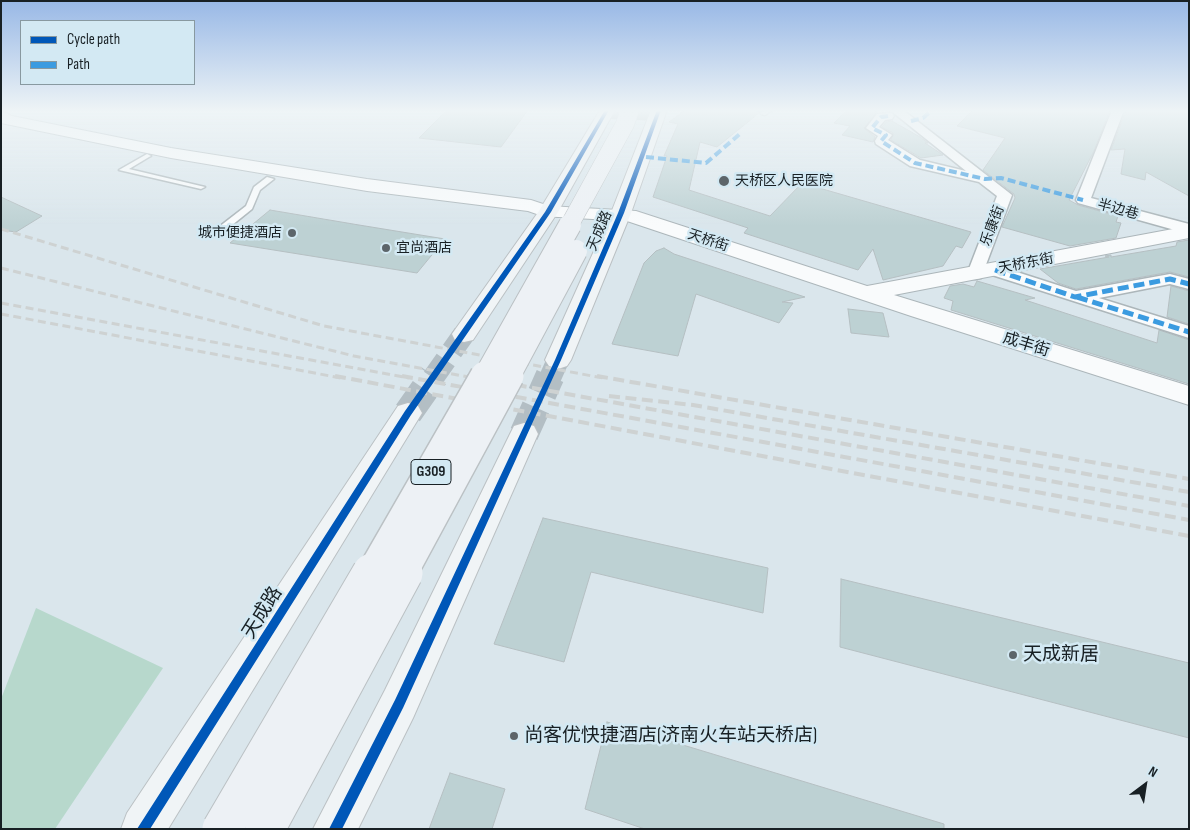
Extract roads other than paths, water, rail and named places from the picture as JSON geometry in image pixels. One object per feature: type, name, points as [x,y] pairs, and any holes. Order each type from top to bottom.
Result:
[{"type":"highway","name":"天成路","points":[[222,829],[422,487],[612,149]]},
{"type":"highway","name":"天成路","points":[[265,829],[554,294],[630,149]]},
{"type":"main road","points":[[112,149],[364,195],[494,213],[525,215],[548,212]]},
{"type":"main road","points":[[150,149],[367,185],[531,206],[548,212]]},
{"type":"main road","points":[[464,334],[548,212],[586,149]]},
{"type":"main road","name":"天成路","points":[[558,360],[621,213],[643,149]]},
{"type":"main road","name":"天桥街","points":[[548,212],[621,213],[864,293]]},
{"type":"main road","name":"天桥东街","points":[[864,293],[1166,237],[1189,230]]},
{"type":"main road","name":"成丰街","points":[[864,293],[1189,396]]},
{"type":"main road","name":"天成路","points":[[143,829],[408,413]]},
{"type":"main road","points":[[335,829],[399,704],[524,434]]},
{"type":"street","points":[[894,149],[915,162],[985,179]]},
{"type":"street","name":"乐康街","points":[[942,149],[1005,195],[985,272]]},
{"type":"street","name":"半边巷","points":[[1103,149],[1083,200],[1189,230]]},
{"type":"street","points":[[1166,237],[1189,243]]},
{"type":"street","points":[[985,272],[1189,332]]},
{"type":"street","points":[[1075,297],[1170,279],[1189,284]]},
{"type":"lane","points":[[147,156],[123,170],[201,187]]},
{"type":"lane","points":[[218,232],[249,207],[257,189],[270,178]]},
{"type":"tunnel","points":[[433,378],[464,334]]},
{"type":"tunnel","points":[[550,378],[558,360]]},
{"type":"tunnel","points":[[408,413],[434,376]]},
{"type":"tunnel","points":[[524,434],[550,376]]},
{"type":"railway","points":[[1,229],[324,326],[603,378]]},
{"type":"railway","points":[[1,268],[354,356],[474,378]]},
{"type":"railway","points":[[1,303],[409,378]]},
{"type":"railway","points":[[1,314],[341,378]]},
{"type":"railway","points":[[335,376],[1189,536]]},
{"type":"railway","points":[[402,376],[1189,520]]},
{"type":"railway","points":[[467,376],[1189,506]]},
{"type":"railway","points":[[597,376],[1189,479]]},
{"type":"railway","points":[[609,396],[693,405],[1189,492]]},
{"type":"place","name":"天桥区人民医院","points":[[724,181]]},
{"type":"place","name":"城市便捷酒店","points":[[292,233]]},
{"type":"place","name":"宜尚酒店","points":[[386,248]]},
{"type":"place","name":"天成新居","points":[[1013,655]]},
{"type":"place","name":"尚客优快捷酒店(济南火车站天桥店)","points":[[514,736]]}]
